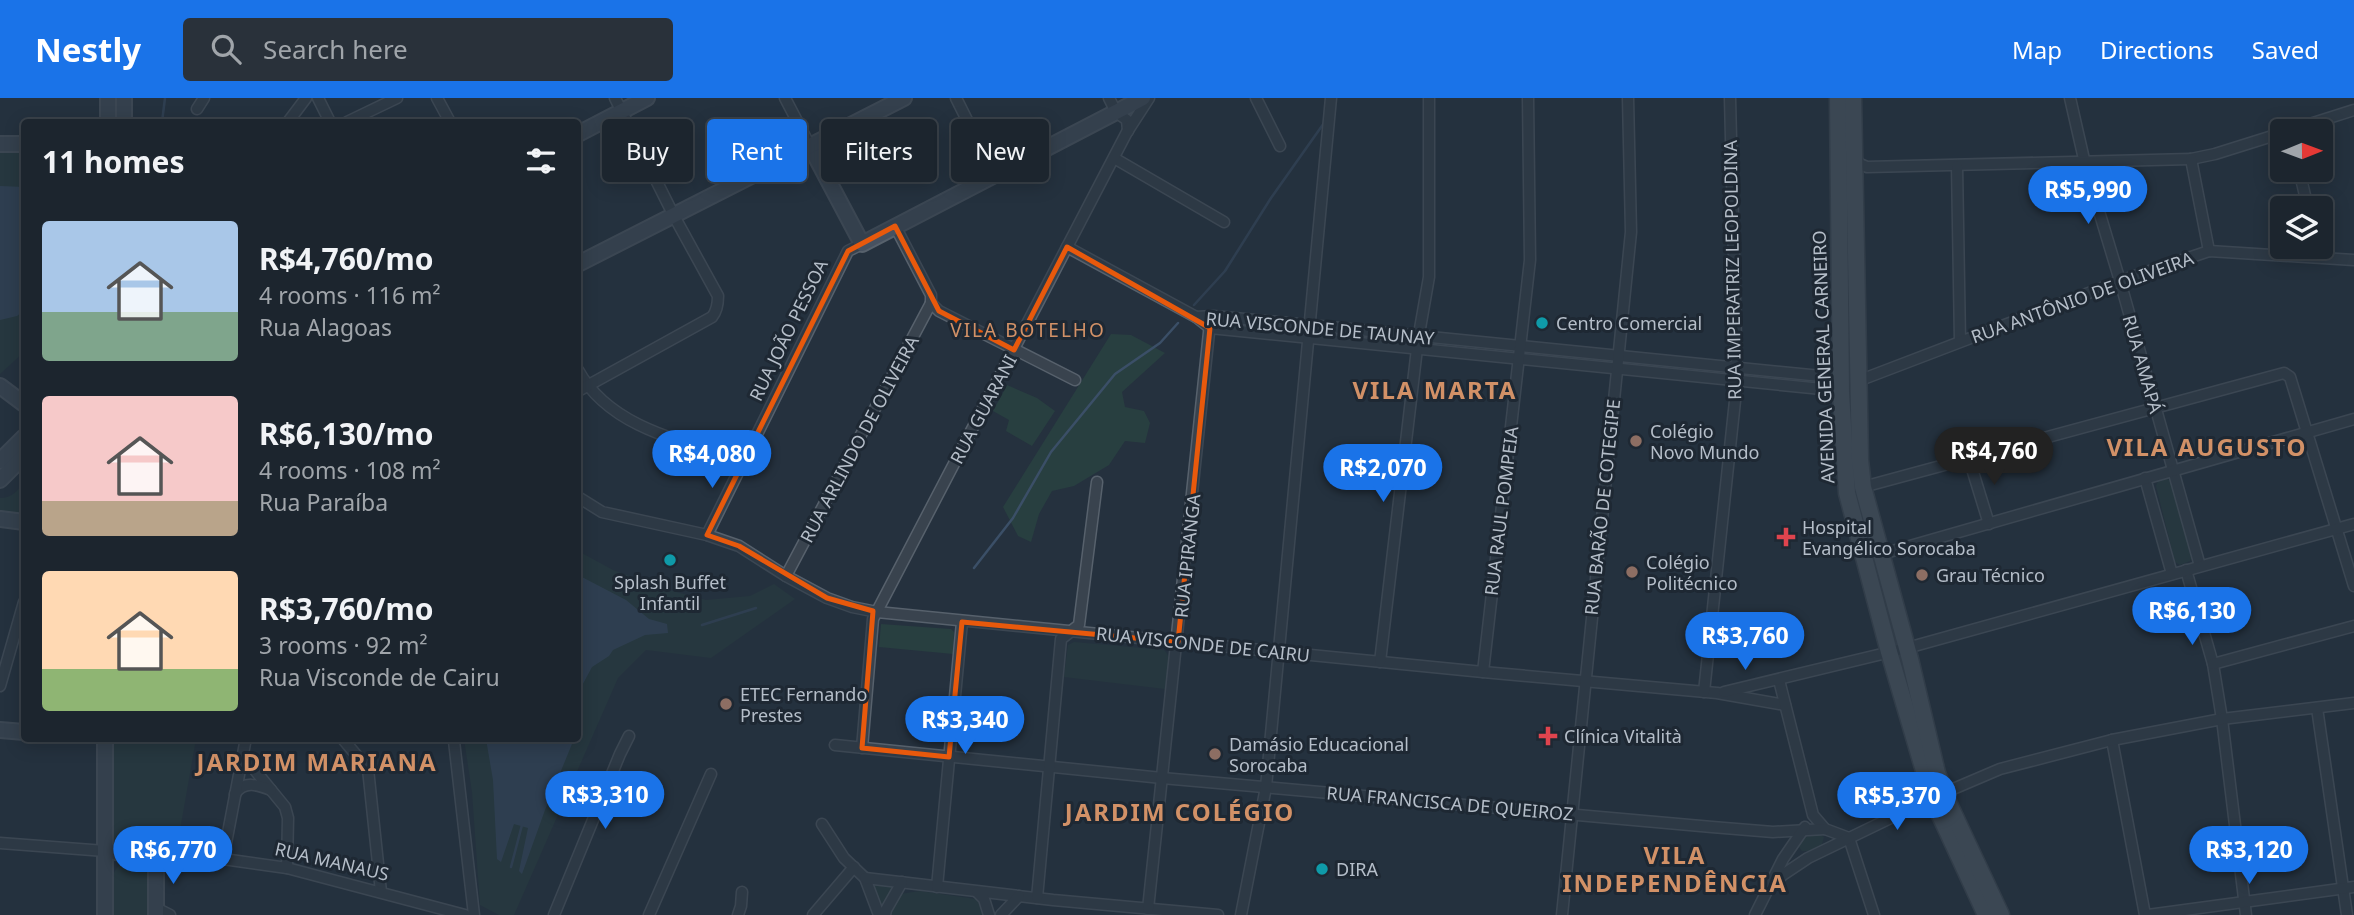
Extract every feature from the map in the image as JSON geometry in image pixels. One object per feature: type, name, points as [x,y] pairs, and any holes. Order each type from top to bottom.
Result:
[{"type":"main road","points":[[108,98],[108,119]]},
{"type":"main road","points":[[124,98],[124,119]]},
{"type":"main road","points":[[581,132],[618,105],[647,98]]},
{"type":"main road","points":[[581,262],[904,98]]},
{"type":"main road","name":"RUA JOÃO PESSOA","points":[[1049,146],[1143,98]]},
{"type":"main road","name":"AVENIDA GENERAL CARNEIRO","points":[[1838,98],[1840,374],[1847,493],[1889,652],[1938,796],[1986,915]]},
{"type":"main road","name":"AVENIDA GENERAL CARNEIRO","points":[[1853,98],[1860,460],[1863,487],[1907,648],[1938,796],[2001,915]]},
{"type":"main road","points":[[0,144],[21,144]]},
{"type":"main road","points":[[810,146],[862,244]]},
{"type":"main road","name":"RUA JOÃO PESSOA","points":[[862,244],[980,182]]},
{"type":"main road","points":[[0,386],[21,402]]},
{"type":"main road","points":[[0,461],[21,440]]},
{"type":"main road","points":[[0,481],[21,459]]},
{"type":"main road","points":[[0,519],[21,522]]},
{"type":"main road","points":[[0,730],[21,732]]},
{"type":"main road","points":[[105,742],[105,915]]},
{"type":"main road","name":"RUA MANAUS","points":[[105,852],[156,856]]},
{"type":"main road","points":[[156,856],[156,912]]},
{"type":"street","points":[[197,109],[204,98]]},
{"type":"street","points":[[290,119],[306,98]]},
{"type":"street","points":[[318,98],[328,119]]},
{"type":"street","points":[[353,119],[397,98]]},
{"type":"street","points":[[437,98],[448,119]]},
{"type":"street","points":[[785,98],[810,146]]},
{"type":"street","points":[[956,98],[967,119]]},
{"type":"street","points":[[1109,98],[1116,112],[1127,120],[1128,132]]},
{"type":"street","name":"RUA GUARANI","points":[[862,748],[873,619],[1114,158],[1149,98]]},
{"type":"street","points":[[1256,98],[1280,146]]},
{"type":"street","points":[[1241,915],[1266,787],[1331,98]]},
{"type":"street","points":[[1380,662],[1416,349],[1429,277],[1429,98]]},
{"type":"street","name":"RUA RAUL POMPEIA","points":[[1483,673],[1530,260],[1528,98]]},
{"type":"street","name":"RUA BARÃO DE COTEGIPE","points":[[1562,915],[1631,232],[1628,98]]},
{"type":"street","name":"RUA IMPERATRIZ LEOPOLDINA","points":[[1704,692],[1737,382],[1730,98]]},
{"type":"street","name":"RUA AMAPÁ","points":[[2070,98],[2085,162],[2200,566]]},
{"type":"street","points":[[618,105],[718,296],[718,307],[712,317],[582,388],[649,431],[745,460]]},
{"type":"street","points":[[2326,119],[2354,110]]},
{"type":"street","points":[[1854,158],[1867,167],[2191,159],[2270,137]]},
{"type":"street","points":[[1114,158],[1224,222]]},
{"type":"street","points":[[2191,159],[2209,251]]},
{"type":"street","points":[[1957,166],[1960,341]]},
{"type":"street","points":[[895,226],[932,295],[931,303],[939,312],[1074,380]]},
{"type":"street","name":"RUA JOÃO PESSOA","points":[[707,535],[848,251],[862,244]]},
{"type":"street","points":[[1067,247],[1196,317]]},
{"type":"street","name":"RUA ANTÔNIO DE OLIVEIRA","points":[[1858,381],[2120,281],[2209,251],[2270,255]]},
{"type":"street","name":"RUA ANTÔNIO DE OLIVEIRA","points":[[2333,259],[2354,260]]},
{"type":"street","name":"RUA ARLINDO DE OLIVEIRA","points":[[786,576],[931,303]]},
{"type":"street","name":"RUA VISCONDE DE TAUNAY","points":[[1196,317],[1213,316],[1737,369],[1831,377],[1840,374]]},
{"type":"street","name":"RUA IPIRANGA","points":[[1149,909],[1213,316]]},
{"type":"street","name":"RUA VISCONDE DE TAUNAY","points":[[1196,317],[1210,328],[1841,393]]},
{"type":"street","points":[[1863,487],[2284,373],[2288,374],[2307,431],[2354,586]]},
{"type":"street","points":[[1882,554],[2354,419]]},
{"type":"street","points":[[1969,459],[1989,524]]},
{"type":"street","points":[[2145,478],[2172,574]]},
{"type":"street","points":[[1037,898],[1061,639],[1079,625],[1097,482]]},
{"type":"street","name":"RUA VISCONDE DE CAIRU","points":[[581,499],[602,512],[707,535],[739,546],[827,598],[877,612],[1483,673],[1717,693],[1785,705]]},
{"type":"street","points":[[1889,652],[2354,524]]},
{"type":"street","points":[[2186,570],[2213,664],[2246,915]]},
{"type":"street","points":[[937,887],[962,622]]},
{"type":"street","points":[[2213,664],[2354,625]]},
{"type":"street","points":[[0,686],[20,633]]},
{"type":"street","name":"RUA VISCONDE DE CAIRU","points":[[1717,693],[1889,652]]},
{"type":"street","points":[[1779,680],[1813,815],[1825,829],[1828,840],[1822,851]]},
{"type":"street","points":[[1765,891],[1808,858],[2000,769],[2112,740],[2222,719],[2354,703]]},
{"type":"street","points":[[2317,708],[2349,888],[2347,915]]},
{"type":"street","points":[[554,915],[629,736]]},
{"type":"street","points":[[2112,740],[2147,915],[2349,888]]},
{"type":"street","points":[[223,859],[245,742]]},
{"type":"street","points":[[345,742],[368,769],[382,892]]},
{"type":"street","points":[[454,742],[474,915]]},
{"type":"street","name":"RUA FRANCISCA DE QUEIROZ","points":[[835,745],[1162,778],[1773,832],[1785,835],[1793,843]]},
{"type":"street","points":[[242,759],[249,763],[285,807],[288,818],[287,868]]},
{"type":"street","points":[[649,915],[711,774]]},
{"type":"street","points":[[233,799],[237,790],[244,785],[251,784],[272,790]]},
{"type":"street","points":[[1755,915],[1765,891],[1813,815]]},
{"type":"street","points":[[822,824],[844,858],[865,878],[879,915]]},
{"type":"street","points":[[1804,829],[1825,829],[1849,838]]},
{"type":"street","name":"RUA FRANCISCA DE QUEIROZ","points":[[1773,832],[1804,829]]},
{"type":"street","points":[[1849,838],[1874,915]]},
{"type":"street","points":[[0,843],[105,852]]},
{"type":"street","points":[[1793,843],[1797,854],[1808,858]]},
{"type":"street","points":[[1837,844],[1848,846],[1855,856]]},
{"type":"street","name":"RUA MANAUS","points":[[156,856],[223,859],[287,868],[465,915]]},
{"type":"street","points":[[813,915],[854,867]]},
{"type":"street","points":[[865,878],[1218,915]]},
{"type":"street","points":[[885,915],[902,882]]},
{"type":"street","points":[[977,891],[984,899],[989,915]]},
{"type":"street","points":[[738,915],[742,892]]},
{"type":"street","points":[[1001,915],[1019,896]]},
{"type":"street","points":[[156,912],[170,915]]},
{"type":"highlighted area","points":[[895,226],[939,311],[1014,350],[1067,247],[1210,328],[1178,642],[962,622],[949,757],[862,748],[873,611],[827,598],[739,546],[707,535],[848,251]]},
{"type":"green space","points":[[0,152],[21,153],[21,355],[0,374]]},
{"type":"green space","points":[[1111,334],[1131,335],[1165,353],[1122,392],[1125,407],[1144,411],[1150,423],[1145,443],[1125,441],[1109,465],[1074,486],[1052,491],[1039,514],[1031,542],[1018,536],[1003,507]]},
{"type":"green space","points":[[1007,385],[1037,398],[1055,411],[1032,446],[1006,431],[1009,420],[993,411]]},
{"type":"green space","points":[[2158,481],[2171,481],[2192,557],[2190,561],[2180,565],[2175,562],[2156,486]]},
{"type":"green space","points":[[21,485],[21,515],[0,512],[0,498],[8,497]]},
{"type":"green space","points":[[581,553],[613,570],[706,600],[750,596],[774,584],[795,599],[711,658],[646,650],[618,678],[514,915],[499,915],[480,905],[472,792],[464,742],[581,742]]},
{"type":"green space","points":[[881,624],[951,629],[954,632],[953,654],[879,647]]},
{"type":"green space","points":[[1074,642],[1164,650],[1169,658],[1165,689],[1064,677],[1068,645]]},
{"type":"green space","points":[[112,742],[195,742],[177,847],[116,844],[113,837]]},
{"type":"green space","points":[[1818,833],[1824,837],[1822,844],[1811,851],[1802,851],[1799,847],[1802,841]]},
{"type":"green space","points":[[121,864],[145,867],[147,915],[113,915],[112,880]]},
{"type":"green space","points":[[870,884],[893,887],[880,908]]},
{"type":"green space","points":[[920,891],[976,899],[984,915],[891,915],[900,894]]},
{"type":"water","points":[[0,186],[21,187],[21,313],[0,320]]},
{"type":"water","points":[[581,577],[626,600],[649,619],[667,624],[668,633],[645,635],[613,650],[609,656],[592,667],[581,687]]},
{"type":"water","points":[[487,742],[573,742],[522,874],[519,871],[528,828],[514,824],[501,862],[497,859],[493,780]]},
{"type":"waterway","points":[[162,119],[165,98]]},
{"type":"waterway","points":[[1194,305],[1225,271],[1271,198],[1324,123]]},
{"type":"waterway","points":[[974,568],[1013,518],[1051,452],[1115,374],[1160,343],[1178,323]]},
{"type":"waterway","points":[[702,625],[756,608]]},
{"type":"waterway","points":[[511,867],[522,825]]},
{"type":"place","name":"Centro Comercial","points":[[1542,323]]},
{"type":"place","name":"Colégio Novo Mundo","points":[[1636,441]]},
{"type":"place","name":"Hospital Evangélico Sorocaba","points":[[1786,537]]},
{"type":"place","name":"Splash Buffet Infantil","points":[[670,560]]},
{"type":"place","name":"Colégio Politécnico","points":[[1632,572]]},
{"type":"place","name":"Grau Técnico","points":[[1922,575]]},
{"type":"place","name":"ETEC Fernando Prestes","points":[[726,704]]},
{"type":"place","name":"Clínica Vitalità","points":[[1548,736]]},
{"type":"place","name":"Damásio Educacional Sorocaba","points":[[1215,754]]},
{"type":"place","name":"DIRA","points":[[1322,869]]},
{"type":"district","name":"VILA BOTELHO","points":[[1028,330]]},
{"type":"district","name":"VILA MARTA","points":[[1435,389]]},
{"type":"district","name":"VILA AUGUSTO","points":[[2207,446]]},
{"type":"district","name":"JARDIM MARIANA","points":[[317,761]]},
{"type":"district","name":"JARDIM COLÉGIO","points":[[1180,811]]},
{"type":"district","name":"VILA INDEPENDÊNCIA","points":[[1675,868]]}]
